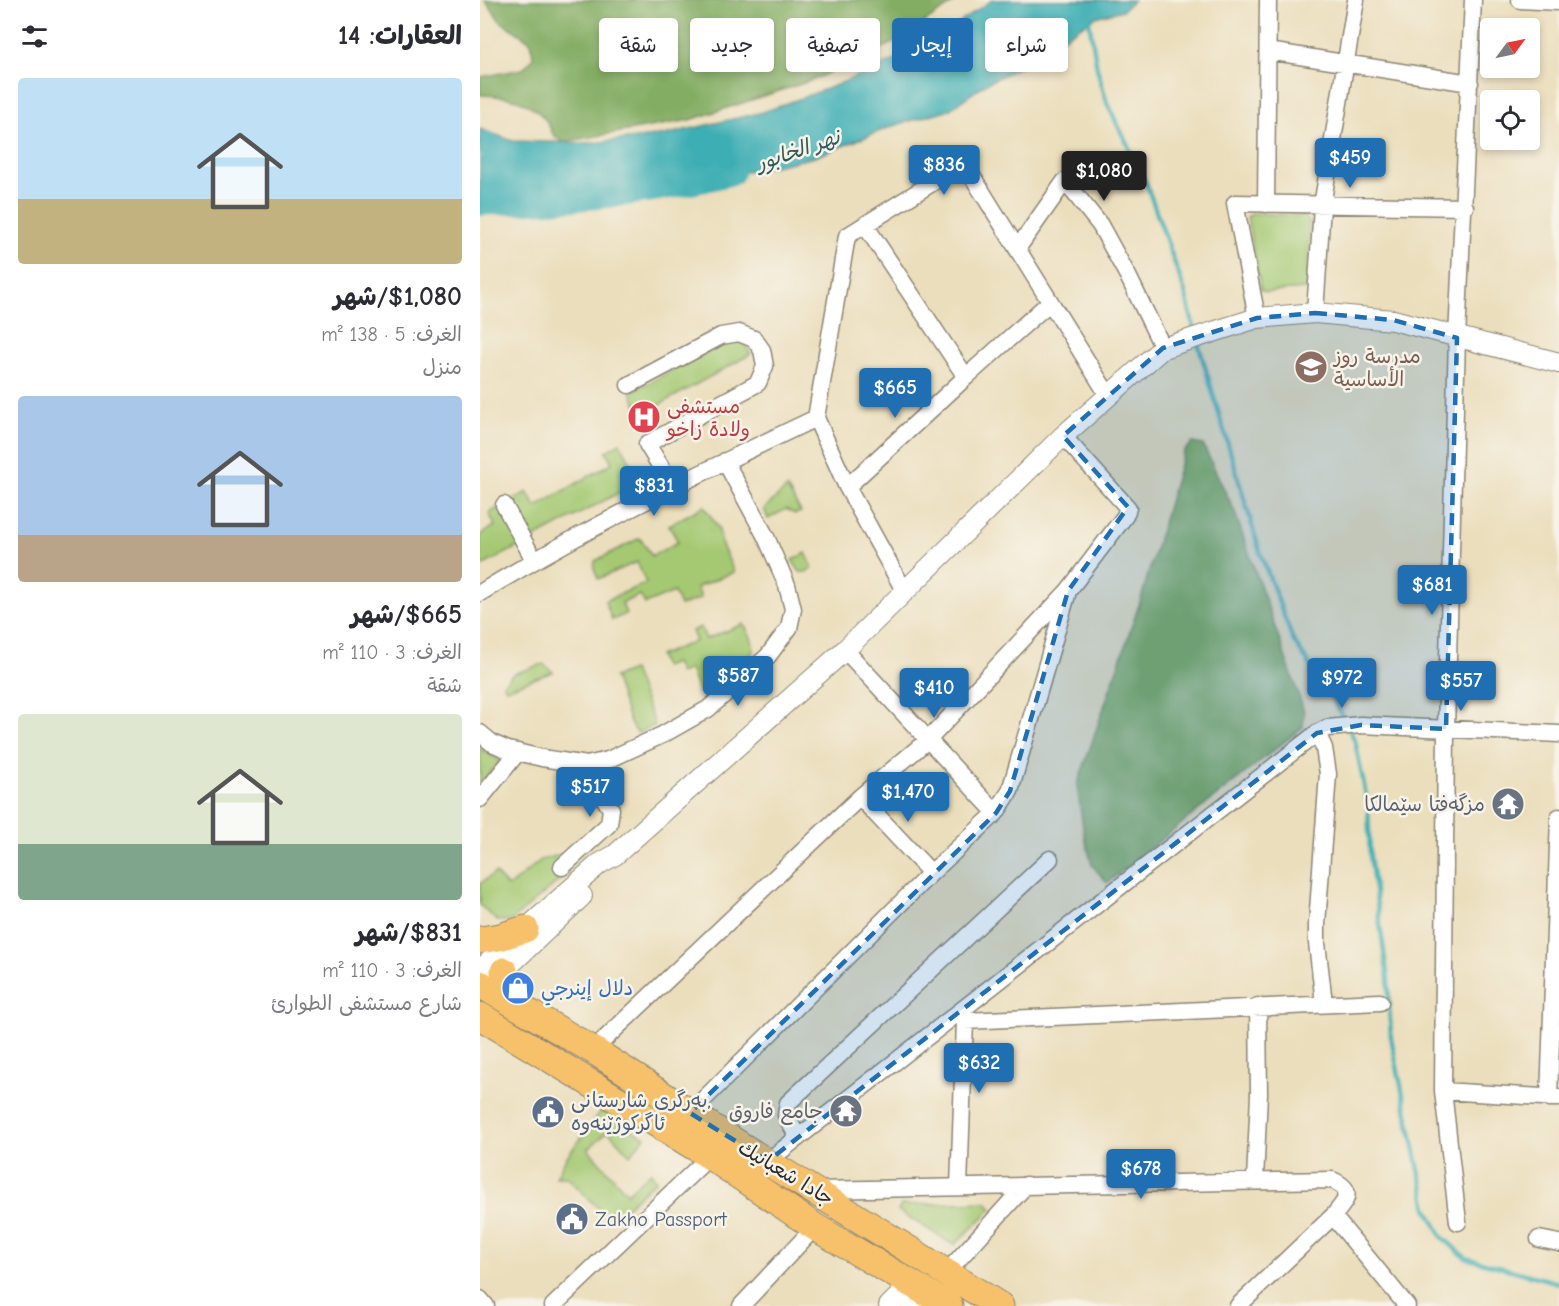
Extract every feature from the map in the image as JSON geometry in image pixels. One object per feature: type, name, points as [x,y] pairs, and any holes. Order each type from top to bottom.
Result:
[{"type":"highway","points":[[480,940],[493,939],[525,929]]},
{"type":"highway","name":"جادا شعبانيك","points":[[485,984],[1000,1306]]},
{"type":"highway","name":"جادا شعبانيك","points":[[489,1021],[710,1156],[915,1294],[949,1306]]},
{"type":"street","points":[[1266,204],[1268,0]]},
{"type":"street","points":[[1315,313],[1322,206],[1356,0]]},
{"type":"street","points":[[1458,1222],[1443,1090],[1446,729],[1457,338],[1473,0]]},
{"type":"street","points":[[1520,0],[1559,2]]},
{"type":"street","points":[[1268,51],[1470,83]]},
{"type":"street","points":[[905,592],[847,487],[816,418],[847,236],[964,163],[1108,395]]},
{"type":"street","points":[[1017,249],[1065,181],[1100,225],[1163,348]]},
{"type":"street","points":[[1250,320],[1235,203],[1464,207]]},
{"type":"street","points":[[865,225],[966,377]]},
{"type":"street","points":[[847,487],[1050,302]]},
{"type":"street","points":[[489,1021],[485,984],[525,929],[599,864],[615,855],[845,650],[1063,436],[1163,348],[1250,320],[1315,313],[1393,320],[1559,363]]},
{"type":"street","points":[[629,385],[721,336],[739,333],[754,339],[762,350],[765,366],[758,383],[646,444],[664,472],[670,489]]},
{"type":"street","points":[[480,593],[534,560],[670,489],[816,418]]},
{"type":"street","points":[[592,1050],[860,797],[929,739],[1068,591],[1125,516],[1128,508],[1063,436]]},
{"type":"street","points":[[480,733],[492,743],[518,752],[587,765],[608,760],[662,735],[708,709],[768,657],[789,628],[793,609],[787,585],[766,537],[725,461]]},
{"type":"street","points":[[504,505],[534,560]]},
{"type":"street","points":[[690,1113],[931,873],[996,813],[1010,791],[1068,591]]},
{"type":"street","points":[[845,650],[996,813]]},
{"type":"street","points":[[768,1161],[962,1016],[1322,730],[1361,725],[1559,735]]},
{"type":"street","points":[[1322,730],[1328,774],[1317,924],[1324,1003]]},
{"type":"street","points":[[480,799],[518,752]]},
{"type":"street","points":[[562,867],[609,824],[611,809],[593,781],[576,764]]},
{"type":"street","points":[[860,797],[931,873]]},
{"type":"street","points":[[1443,1090],[1554,1098],[1559,817]]},
{"type":"street","points":[[485,984],[606,873],[615,855]]},
{"type":"street","points":[[798,1138],[786,1115],[788,1103],[1050,859]]},
{"type":"street","points":[[962,1016],[1380,1002]]},
{"type":"street","points":[[1255,1181],[1259,1094],[1258,1006]]},
{"type":"street","points":[[959,1187],[962,1016]]},
{"type":"street","points":[[553,1306],[710,1156]]},
{"type":"street","points":[[815,1190],[1332,1180],[1342,1184],[1347,1191],[1347,1200],[1238,1306]]},
{"type":"street","points":[[946,1273],[1026,1185]]},
{"type":"street","points":[[1333,1216],[1407,1306]]},
{"type":"street","points":[[741,1306],[815,1227]]},
{"type":"street","points":[[1539,1239],[1559,1243]]},
{"type":"street","points":[[889,1306],[915,1294]]},
{"type":"street","points":[[480,1299],[486,1306]]},
{"type":"highlighted area","points":[[1315,313],[1393,320],[1457,338],[1446,729],[1361,725],[1317,733],[768,1161],[690,1113],[996,813],[1010,791],[1068,591],[1128,507],[1063,436],[1163,348],[1257,318]]},
{"type":"green space","points":[[483,0],[958,0],[931,18],[892,18],[892,43],[880,49],[880,18],[786,18],[786,72],[830,72],[813,80],[690,120],[563,142],[555,136],[537,111],[523,102],[506,97],[480,95],[480,77],[523,69],[533,58],[531,42],[500,21]]},
{"type":"green space","points":[[1254,213],[1304,216],[1309,222],[1308,283],[1305,289],[1267,292],[1261,290],[1247,217]]},
{"type":"green space","points":[[732,339],[744,343],[751,354],[641,415],[631,392]]},
{"type":"green space","points":[[620,443],[641,481],[480,567],[480,535],[495,526],[489,513],[527,492],[536,507],[612,463],[606,451]]},
{"type":"green space","points":[[1192,443],[1203,445],[1234,510],[1299,696],[1304,712],[1303,727],[1107,883],[1092,865],[1084,834],[1077,786],[1141,599],[1184,451]]},
{"type":"green space","points":[[787,488],[801,512],[795,514],[786,509],[768,519],[764,509]]},
{"type":"green space","points":[[704,506],[719,529],[721,543],[734,572],[697,587],[701,598],[680,606],[674,592],[645,604],[640,595],[622,603],[626,614],[612,620],[605,601],[646,583],[637,562],[598,579],[594,568],[595,561],[640,538],[652,556],[678,542],[669,525]]},
{"type":"green space","points":[[806,553],[813,568],[807,572],[800,572],[792,560]]},
{"type":"green space","points":[[744,624],[753,643],[752,654],[748,661],[733,674],[699,694],[690,669],[680,673],[675,663],[664,667],[659,656],[696,641],[692,631],[701,627],[706,639]]},
{"type":"green space","points":[[543,664],[553,672],[506,689],[503,684],[513,674]]},
{"type":"green space","points":[[633,670],[655,725],[638,733],[631,725],[614,677]]},
{"type":"green space","points":[[480,748],[500,761],[480,784]]},
{"type":"green space","points":[[564,854],[568,873],[511,921],[497,921],[480,905],[480,884],[495,873],[508,887],[541,860]]},
{"type":"green space","points":[[601,1111],[645,1137],[630,1155],[608,1131],[588,1149],[627,1193],[651,1172],[656,1180],[611,1221],[567,1177],[556,1177],[566,1158]]},
{"type":"green space","points":[[987,1202],[992,1209],[955,1244],[898,1211],[901,1205]]},
{"type":"water","name":"نهر الخابور","points":[[992,0],[1134,0],[1123,10],[1095,17],[1068,34],[1068,18],[985,18],[985,72],[1009,72],[987,83],[950,109],[893,126],[815,157],[756,170],[652,186],[560,190],[480,198],[480,129],[513,141],[592,143],[664,135],[763,112],[867,72],[880,72],[880,67],[892,61],[892,72],[973,72],[973,18],[966,18]]},
{"type":"waterway","points":[[1088,15],[1097,68],[1107,103],[1146,183],[1185,292],[1195,332]]},
{"type":"waterway","name":"نهر الخابور","points":[[480,202],[607,195],[669,186],[731,172]]},
{"type":"waterway","points":[[1198,343],[1260,552],[1293,640],[1345,721]]},
{"type":"waterway","points":[[1349,729],[1355,741],[1368,805],[1370,856],[1388,979],[1391,1038],[1427,1208],[1442,1237],[1466,1258],[1559,1283]]},
{"type":"place","name":"مدرسة روز الأساسية","points":[[1311,367]]},
{"type":"place","name":"مستشفى ولادة زاخو","points":[[644,417]]},
{"type":"place","name":"مزگەفتا سێمالکا","points":[[1508,804]]},
{"type":"place","name":"دلال إينرجي","points":[[518,988]]},
{"type":"place","name":"جامع فاروق","points":[[846,1111]]},
{"type":"place","name":"بەرگری شارستانی, ئاگرکوژێنەوە","points":[[548,1112]]},
{"type":"place","name":"Zakho Passport","points":[[572,1219]]}]
